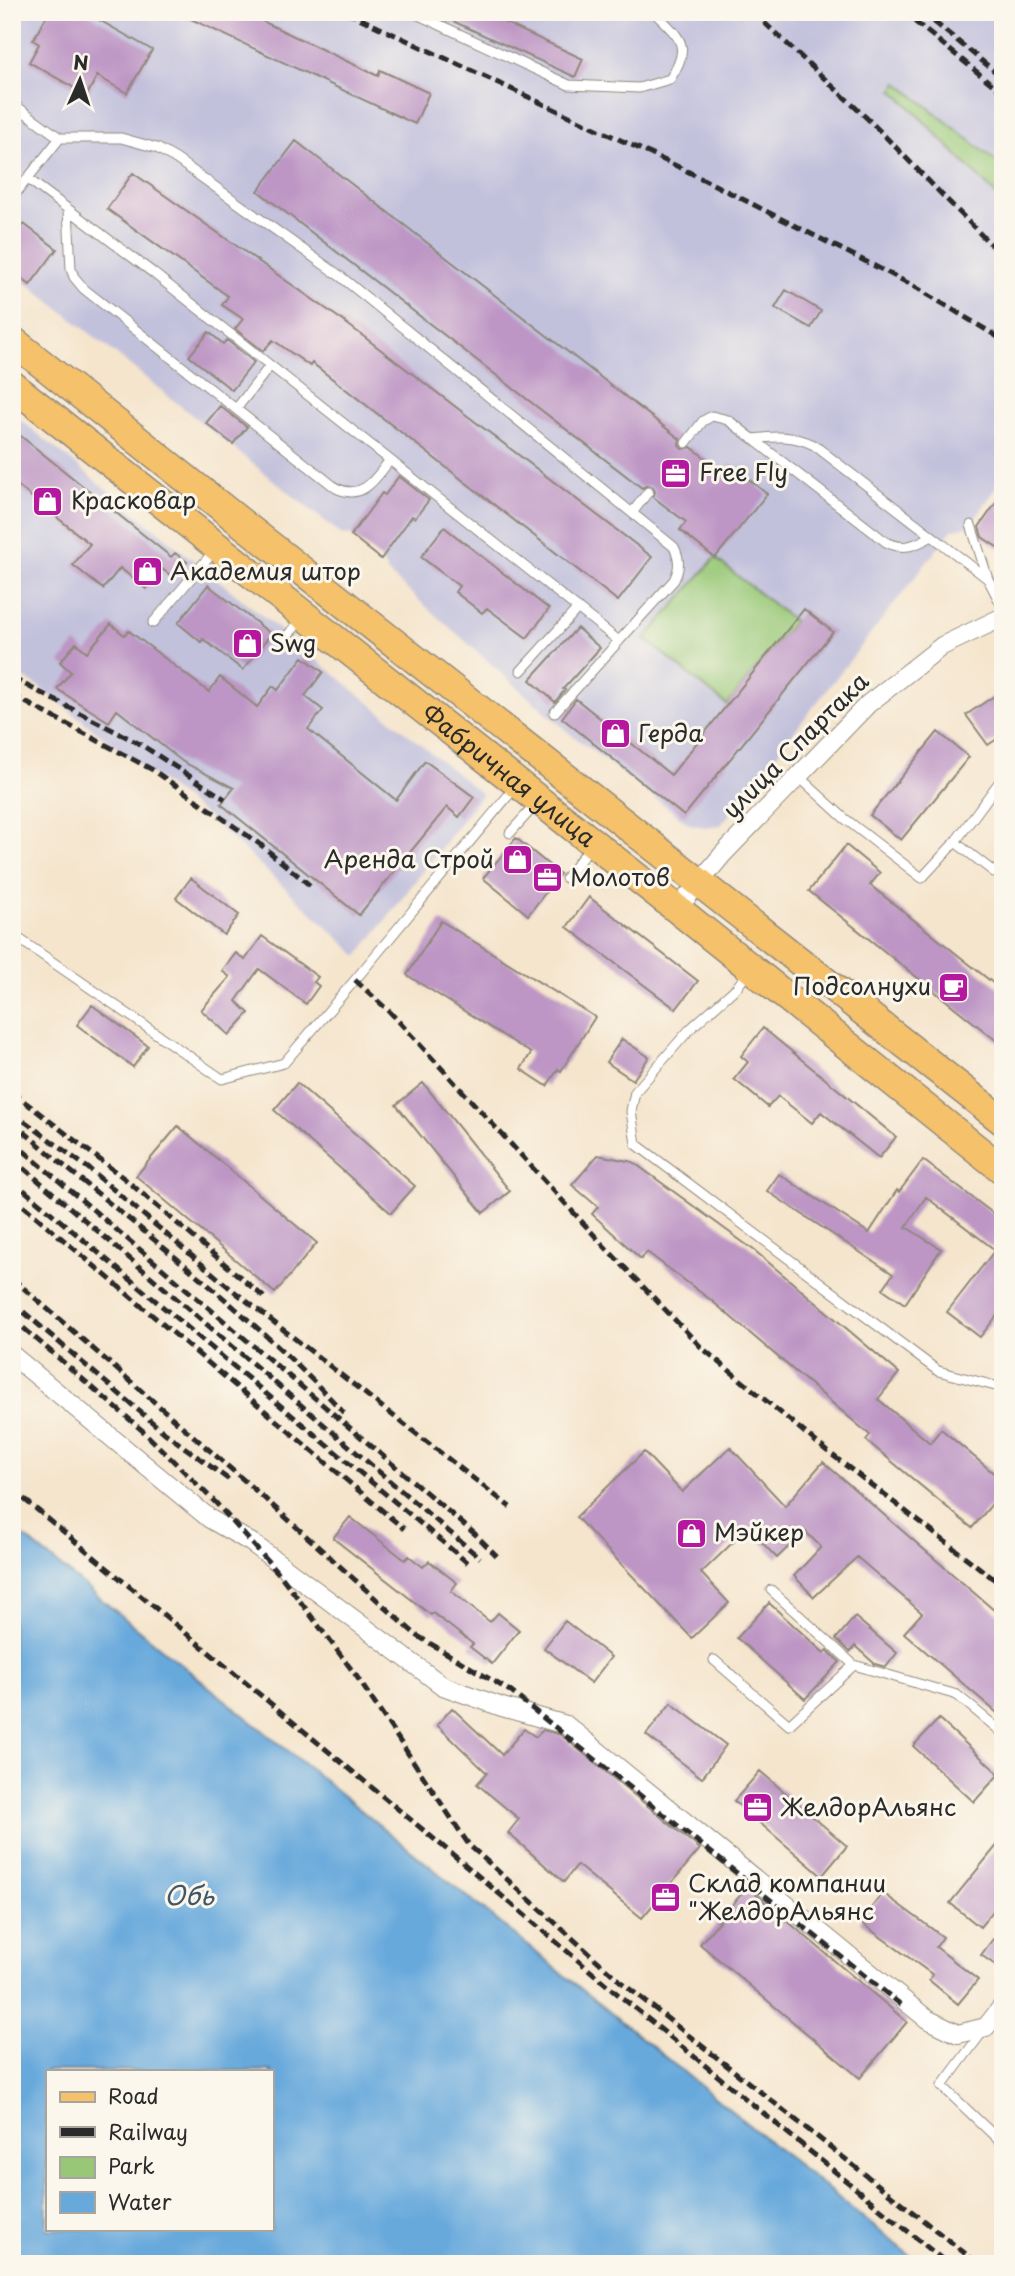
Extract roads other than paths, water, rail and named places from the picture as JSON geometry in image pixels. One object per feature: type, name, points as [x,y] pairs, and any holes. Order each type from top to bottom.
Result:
[{"type":"main road","name":"Фабричная улица","points":[[12,340],[1003,1121]]},
{"type":"main road","name":"Фабричная улица","points":[[12,385],[518,783],[1003,1170]]},
{"type":"street","name":"улица Спартака","points":[[677,909],[797,775],[868,704],[943,646],[1003,617]]},
{"type":"street","points":[[12,1354],[210,1519],[252,1543],[443,1686],[502,1707],[566,1725],[927,2019],[958,2034],[986,2027],[1003,2005]]},
{"type":"lane","points":[[412,12],[569,85],[639,88],[670,79],[681,58],[678,35],[654,12]]},
{"type":"lane","points":[[12,103],[60,138],[121,138],[157,148],[176,159],[340,276],[674,547],[678,555],[678,571],[674,580],[554,713]]},
{"type":"lane","points":[[12,198],[60,138]]},
{"type":"lane","points":[[28,178],[619,641]]},
{"type":"lane","points":[[68,209],[71,269],[84,289],[336,488],[354,493],[368,487],[390,460]]},
{"type":"lane","points":[[236,409],[271,366]]},
{"type":"lane","points":[[686,443],[703,421],[712,416],[728,420],[886,542],[898,547],[912,547],[932,536]]},
{"type":"lane","points":[[753,439],[784,435],[814,445],[988,579]]},
{"type":"lane","points":[[632,513],[648,492]]},
{"type":"lane","points":[[971,526],[988,579],[1003,608]]},
{"type":"lane","points":[[153,623],[209,557]]},
{"type":"lane","points":[[521,671],[578,608]]},
{"type":"lane","points":[[285,638],[295,627]]},
{"type":"lane","points":[[797,775],[844,818],[922,878],[955,842],[1003,777]]},
{"type":"lane","points":[[12,934],[222,1079],[284,1063],[518,783]]},
{"type":"lane","points":[[510,833],[540,801]]},
{"type":"lane","points":[[955,842],[1003,879]]},
{"type":"lane","points":[[566,878],[593,843]]},
{"type":"lane","points":[[751,968],[737,987],[690,1029],[635,1092],[631,1111],[636,1144],[937,1371],[1003,1388]]},
{"type":"lane","points":[[771,1590],[854,1665],[957,1695],[1003,1733]]},
{"type":"lane","points":[[714,1660],[789,1725],[854,1665]]},
{"type":"lane","points":[[986,2027],[942,2086],[1003,2144]]},
{"type":"water","name":"Обь","points":[[12,1527],[920,2264],[12,2264]]},
{"type":"railway","points":[[346,12],[685,170],[912,285],[1003,340]]},
{"type":"railway","points":[[753,12],[871,122],[1003,257]]},
{"type":"railway","points":[[903,12],[1003,93]]},
{"type":"railway","points":[[922,12],[1003,78]]},
{"type":"railway","points":[[12,678],[140,744],[225,799]]},
{"type":"railway","points":[[12,695],[153,770],[261,845],[312,887]]},
{"type":"railway","points":[[355,980],[390,1012],[606,1248],[701,1347],[827,1451],[1003,1586]]},
{"type":"railway","points":[[12,1092],[125,1179],[266,1299]]},
{"type":"railway","points":[[12,1112],[88,1168],[230,1288],[510,1507]]},
{"type":"railway","points":[[23,1131],[228,1302],[344,1413]]},
{"type":"railway","points":[[12,1141],[475,1534],[497,1556]]},
{"type":"railway","points":[[12,1158],[480,1558]]},
{"type":"railway","points":[[12,1180],[470,1565]]},
{"type":"railway","points":[[12,1196],[404,1529]]},
{"type":"railway","points":[[12,1278],[262,1496],[416,1635],[510,1691],[905,2008]]},
{"type":"railway","points":[[12,1302],[165,1433],[232,1482]]},
{"type":"railway","points":[[12,1318],[143,1431],[216,1503],[281,1576],[355,1674],[469,1845],[621,1982],[976,2262]]},
{"type":"railway","points":[[12,1489],[620,1996],[948,2264]]},
{"type":"place","name":"Free Fly","points":[[676,473]]},
{"type":"place","name":"Красковар","points":[[48,501]]},
{"type":"place","name":"Академия штор","points":[[147,572]]},
{"type":"place","name":"Swg","points":[[247,644]]},
{"type":"place","name":"Герда","points":[[615,734]]},
{"type":"place","name":"Аренда Строй","points":[[517,860]]},
{"type":"place","name":"Молотов","points":[[547,878]]},
{"type":"place","name":"Подсолнухи","points":[[954,987]]},
{"type":"place","name":"Мэйкер","points":[[691,1533]]},
{"type":"place","name":"ЖелдорАльянс","points":[[757,1808]]},
{"type":"place","name":"Склад компании \"ЖелдорАльянс","points":[[665,1898]]}]
